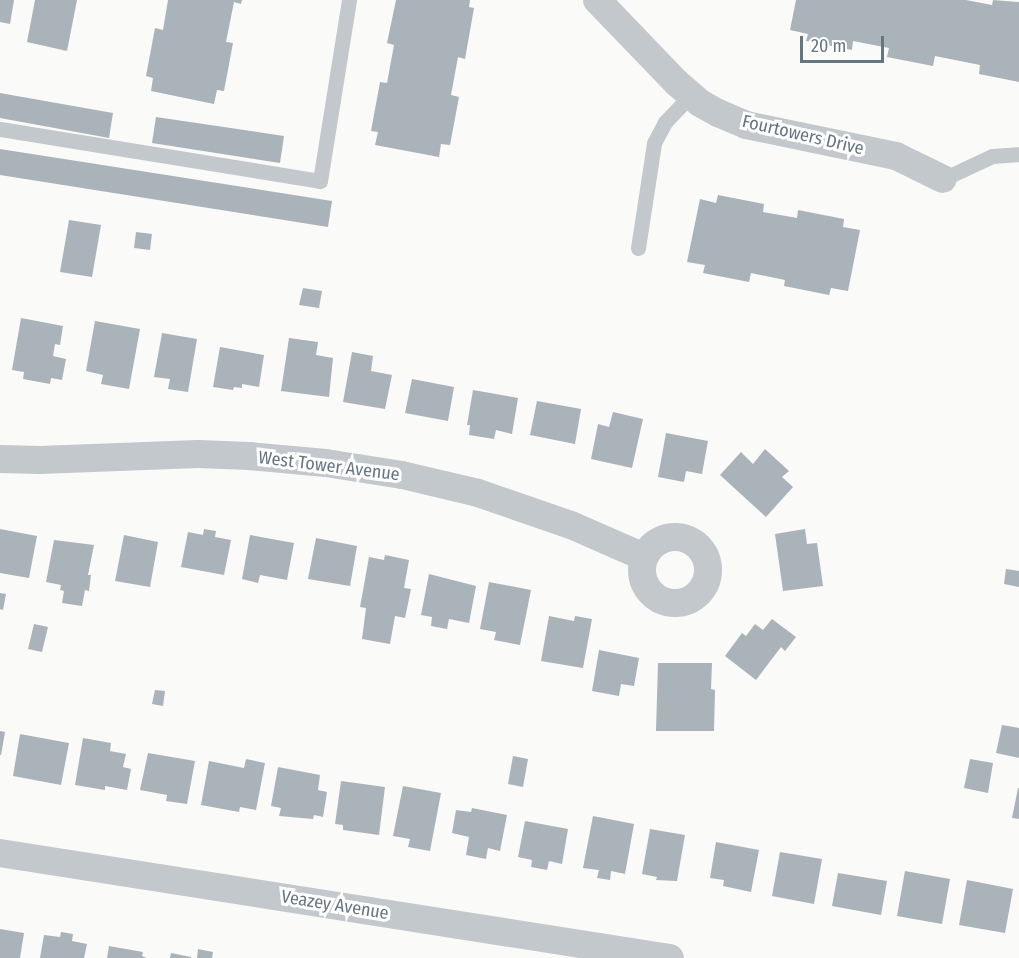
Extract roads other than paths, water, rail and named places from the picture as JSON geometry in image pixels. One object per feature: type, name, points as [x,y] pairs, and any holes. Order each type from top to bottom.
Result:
[{"type":"street","name":"Fourtowers Drive","points":[[597,0],[691,94],[718,113],[746,125],[896,156],[943,179]]},
{"type":"street","name":"West Tower Avenue","points":[[0,459],[40,460],[198,454],[326,463],[402,475],[478,493],[571,525],[644,557]]},
{"type":"street","name":"Veazey Avenue","points":[[0,852],[670,958]]},
{"type":"lane","points":[[0,129],[320,181],[349,0]]},
{"type":"lane","points":[[638,248],[654,143],[665,122],[691,94]]},
{"type":"lane","points":[[943,179],[992,156],[1019,154]]}]
